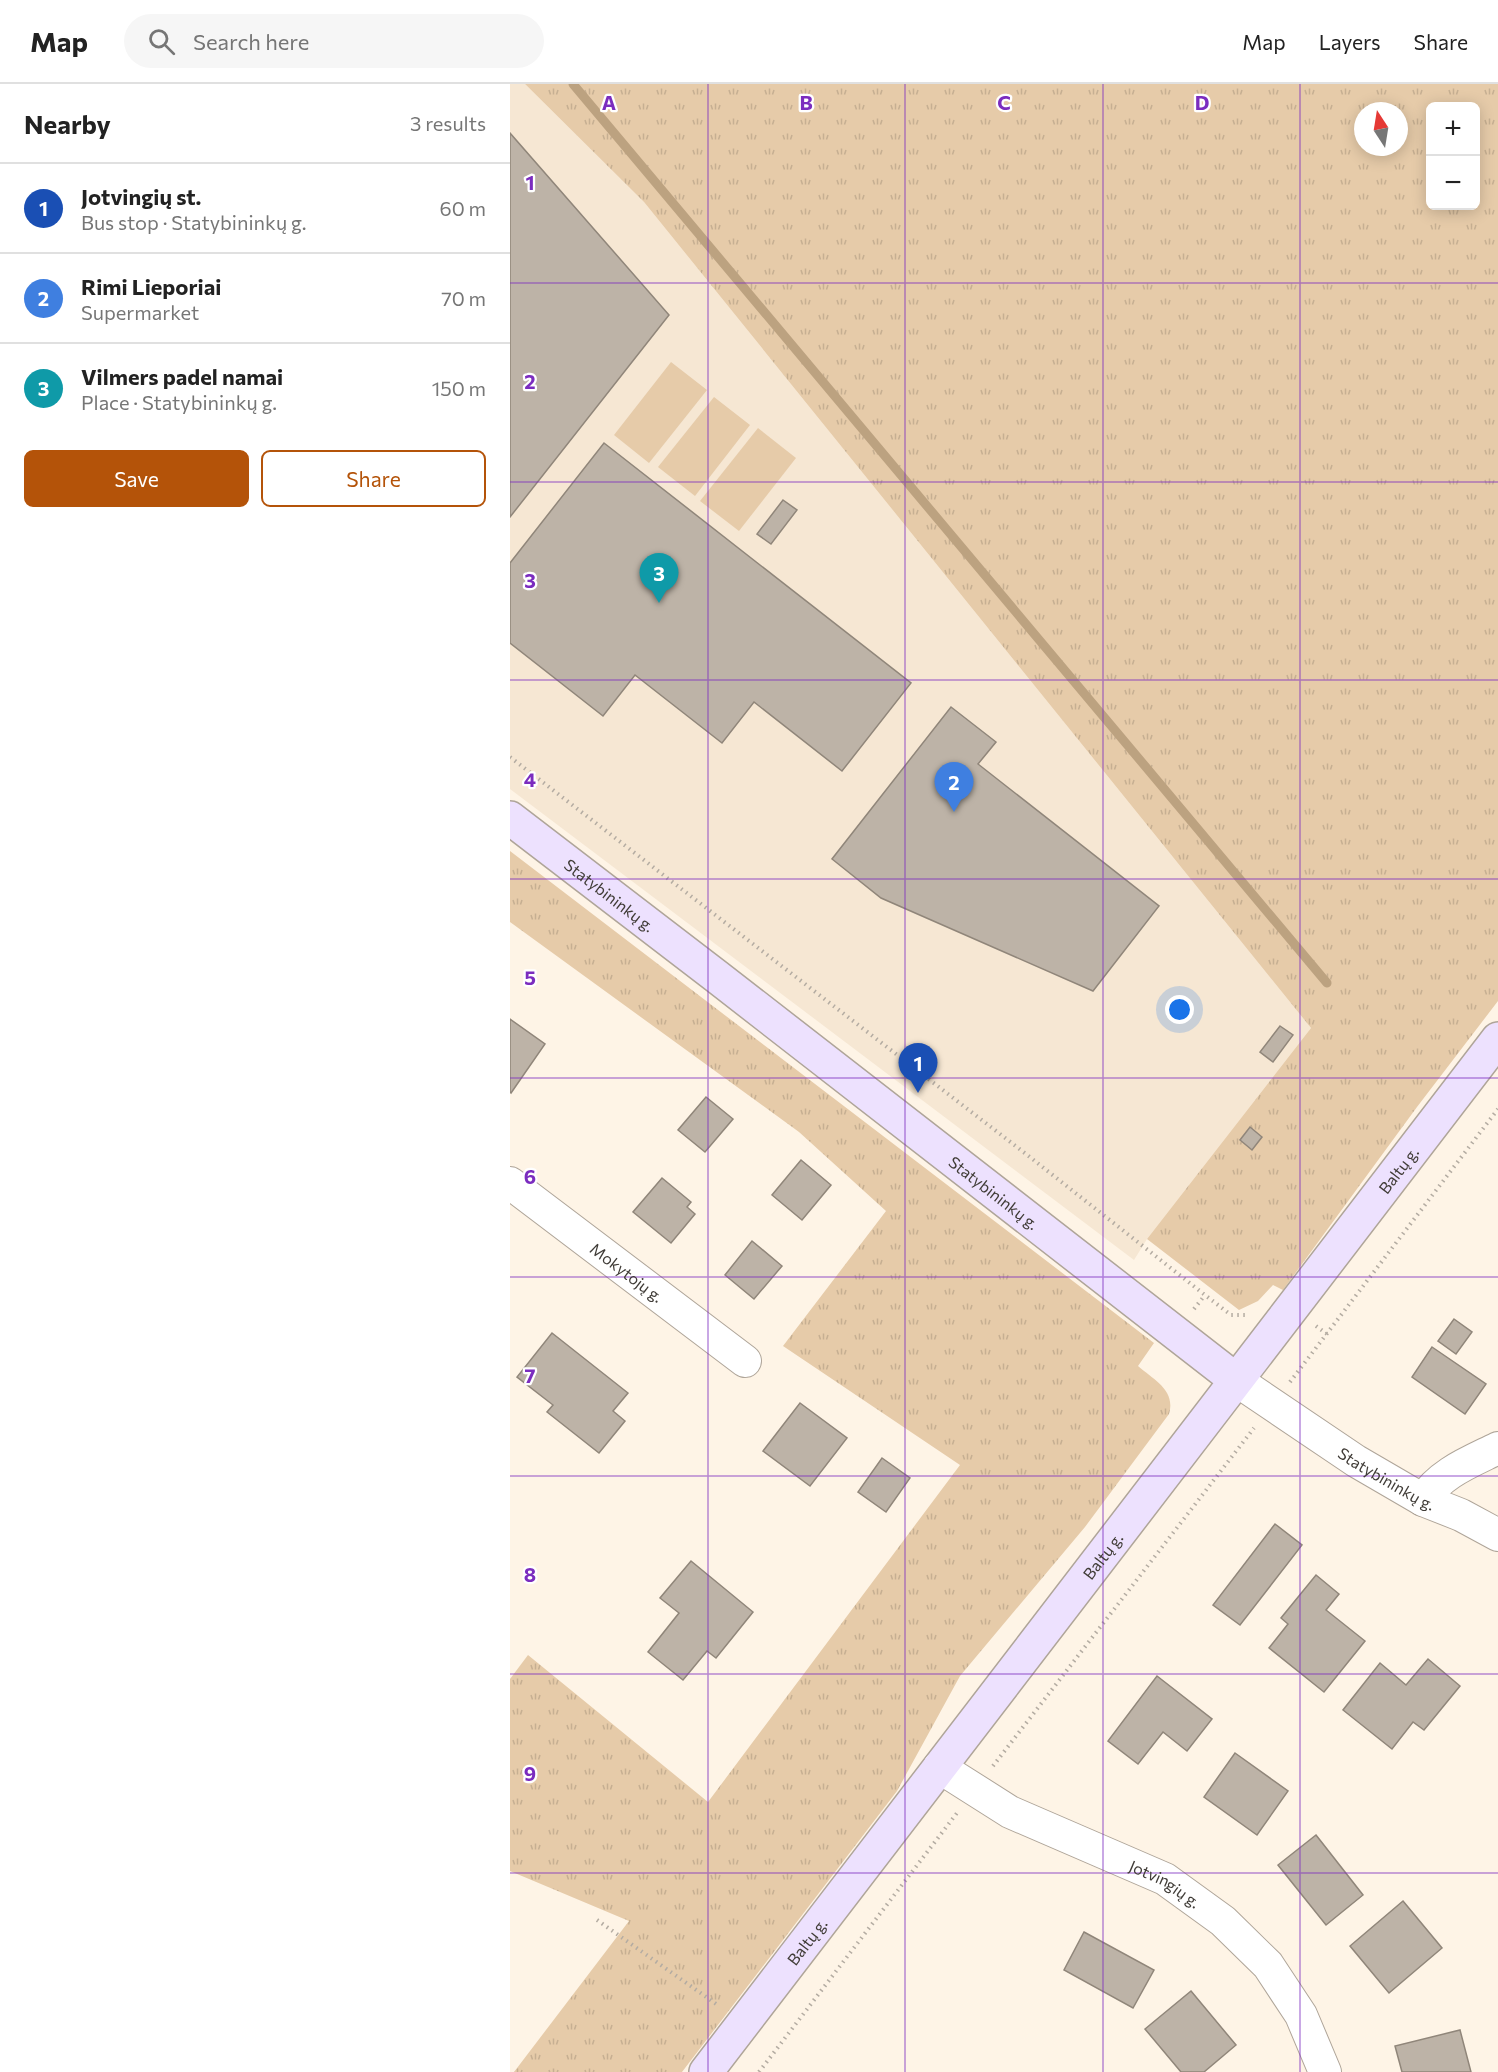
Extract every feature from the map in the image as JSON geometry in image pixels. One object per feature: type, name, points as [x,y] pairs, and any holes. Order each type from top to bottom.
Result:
[{"type":"main road","name":"Statybininkų g.","points":[[510,818],[1236,1380]]},
{"type":"main road","name":"Baltų g.","points":[[706,2072],[1498,1039]]},
{"type":"street","name":"Mokytojų g.","points":[[510,1183],[745,1361]]},
{"type":"street","name":"Statybininkų g.","points":[[1236,1380],[1271,1406],[1356,1461],[1423,1500],[1461,1515],[1498,1535]]},
{"type":"street","points":[[1423,1500],[1432,1485],[1456,1469],[1498,1448]]},
{"type":"street","name":"Jotvingių g.","points":[[939,1767],[1010,1812],[1165,1879],[1223,1921],[1268,1965],[1301,2015],[1325,2072]]},
{"type":"path","points":[[510,757],[1017,1147],[1231,1315],[1244,1315],[1252,1312]]},
{"type":"path","points":[[759,2072],[1498,1109]]},
{"type":"path","points":[[597,1920],[744,2023]]},
{"type":"shaded area","points":[[510,84],[525,84],[644,202],[1311,1028],[1147,1239],[1134,1260],[510,789]]},
{"type":"green space","points":[[525,84],[1498,84],[1498,1001],[1283,1290],[1273,1285],[1258,1301],[1239,1310],[1147,1239],[1311,1028],[644,202]]},
{"type":"green space","points":[[671,362],[707,390],[649,463],[614,435]]},
{"type":"green space","points":[[714,397],[750,425],[695,496],[658,467]]},
{"type":"green space","points":[[758,428],[796,458],[739,531],[700,501]]},
{"type":"green space","points":[[510,851],[1154,1343],[1138,1366],[1162,1386],[1169,1398],[1169,1414],[1085,1527],[960,1676],[897,1791],[682,2072],[514,2072],[629,1921],[510,1871],[510,1679],[528,1655],[708,1802],[960,1465],[783,1346],[886,1211],[799,1132],[510,922]]},
{"type":"building","points":[[510,133],[669,315],[510,517]]},
{"type":"building","points":[[604,443],[911,683],[842,771],[754,702],[722,743],[635,675],[603,716],[510,643],[510,563]]},
{"type":"building","points":[[783,500],[797,510],[771,544],[757,534]]},
{"type":"building","points":[[951,707],[996,742],[978,764],[1159,906],[1093,991],[881,898],[832,859]]},
{"type":"building","points":[[510,1019],[545,1044],[511,1093],[510,1092]]},
{"type":"building","points":[[1280,1026],[1293,1035],[1273,1062],[1260,1052]]},
{"type":"building","points":[[706,1097],[733,1119],[705,1152],[678,1130]]},
{"type":"building","points":[[1250,1127],[1262,1137],[1252,1150],[1240,1140]]},
{"type":"building","points":[[801,1160],[831,1185],[802,1220],[772,1195]]},
{"type":"building","points":[[662,1178],[691,1202],[687,1207],[695,1214],[671,1243],[633,1212]]},
{"type":"building","points":[[752,1241],[782,1266],[754,1299],[725,1275]]},
{"type":"building","points":[[1454,1319],[1472,1332],[1456,1354],[1438,1341]]},
{"type":"building","points":[[552,1333],[628,1393],[613,1411],[625,1421],[599,1453],[547,1412],[553,1405],[517,1377]]},
{"type":"building","points":[[1432,1347],[1486,1384],[1465,1414],[1412,1377]]},
{"type":"building","points":[[800,1403],[847,1438],[810,1486],[763,1451]]},
{"type":"building","points":[[882,1458],[910,1478],[886,1512],[858,1492]]},
{"type":"building","points":[[1275,1524],[1302,1545],[1240,1625],[1213,1605]]},
{"type":"building","points":[[691,1561],[753,1612],[716,1658],[707,1651],[683,1680],[648,1652],[679,1613],[660,1598]]},
{"type":"building","points":[[1316,1575],[1339,1594],[1326,1610],[1365,1641],[1324,1692],[1269,1648],[1288,1624],[1281,1618]]},
{"type":"building","points":[[1428,1659],[1460,1686],[1424,1730],[1413,1722],[1392,1749],[1343,1710],[1380,1663],[1406,1685]]},
{"type":"building","points":[[1157,1676],[1212,1719],[1187,1751],[1163,1732],[1138,1764],[1108,1741]]},
{"type":"building","points":[[1235,1753],[1288,1791],[1257,1835],[1204,1797]]},
{"type":"building","points":[[1316,1835],[1363,1895],[1326,1925],[1278,1865]]},
{"type":"building","points":[[1403,1901],[1442,1948],[1389,1993],[1350,1946]]},
{"type":"building","points":[[1084,1932],[1154,1970],[1133,2008],[1064,1970]]},
{"type":"building","points":[[1191,1991],[1236,2045],[1204,2072],[1181,2072],[1145,2029]]},
{"type":"building","points":[[1460,2030],[1471,2072],[1402,2072],[1395,2046]]},
{"type":"waterway","points":[[573,84],[1327,983]]},
{"type":"place","name":"Vilmers padel namai","points":[[659,603]]},
{"type":"place","name":"Rimi Lieporiai","points":[[954,812]]},
{"type":"place","name":"Jotvingių st.","points":[[918,1093]]}]
